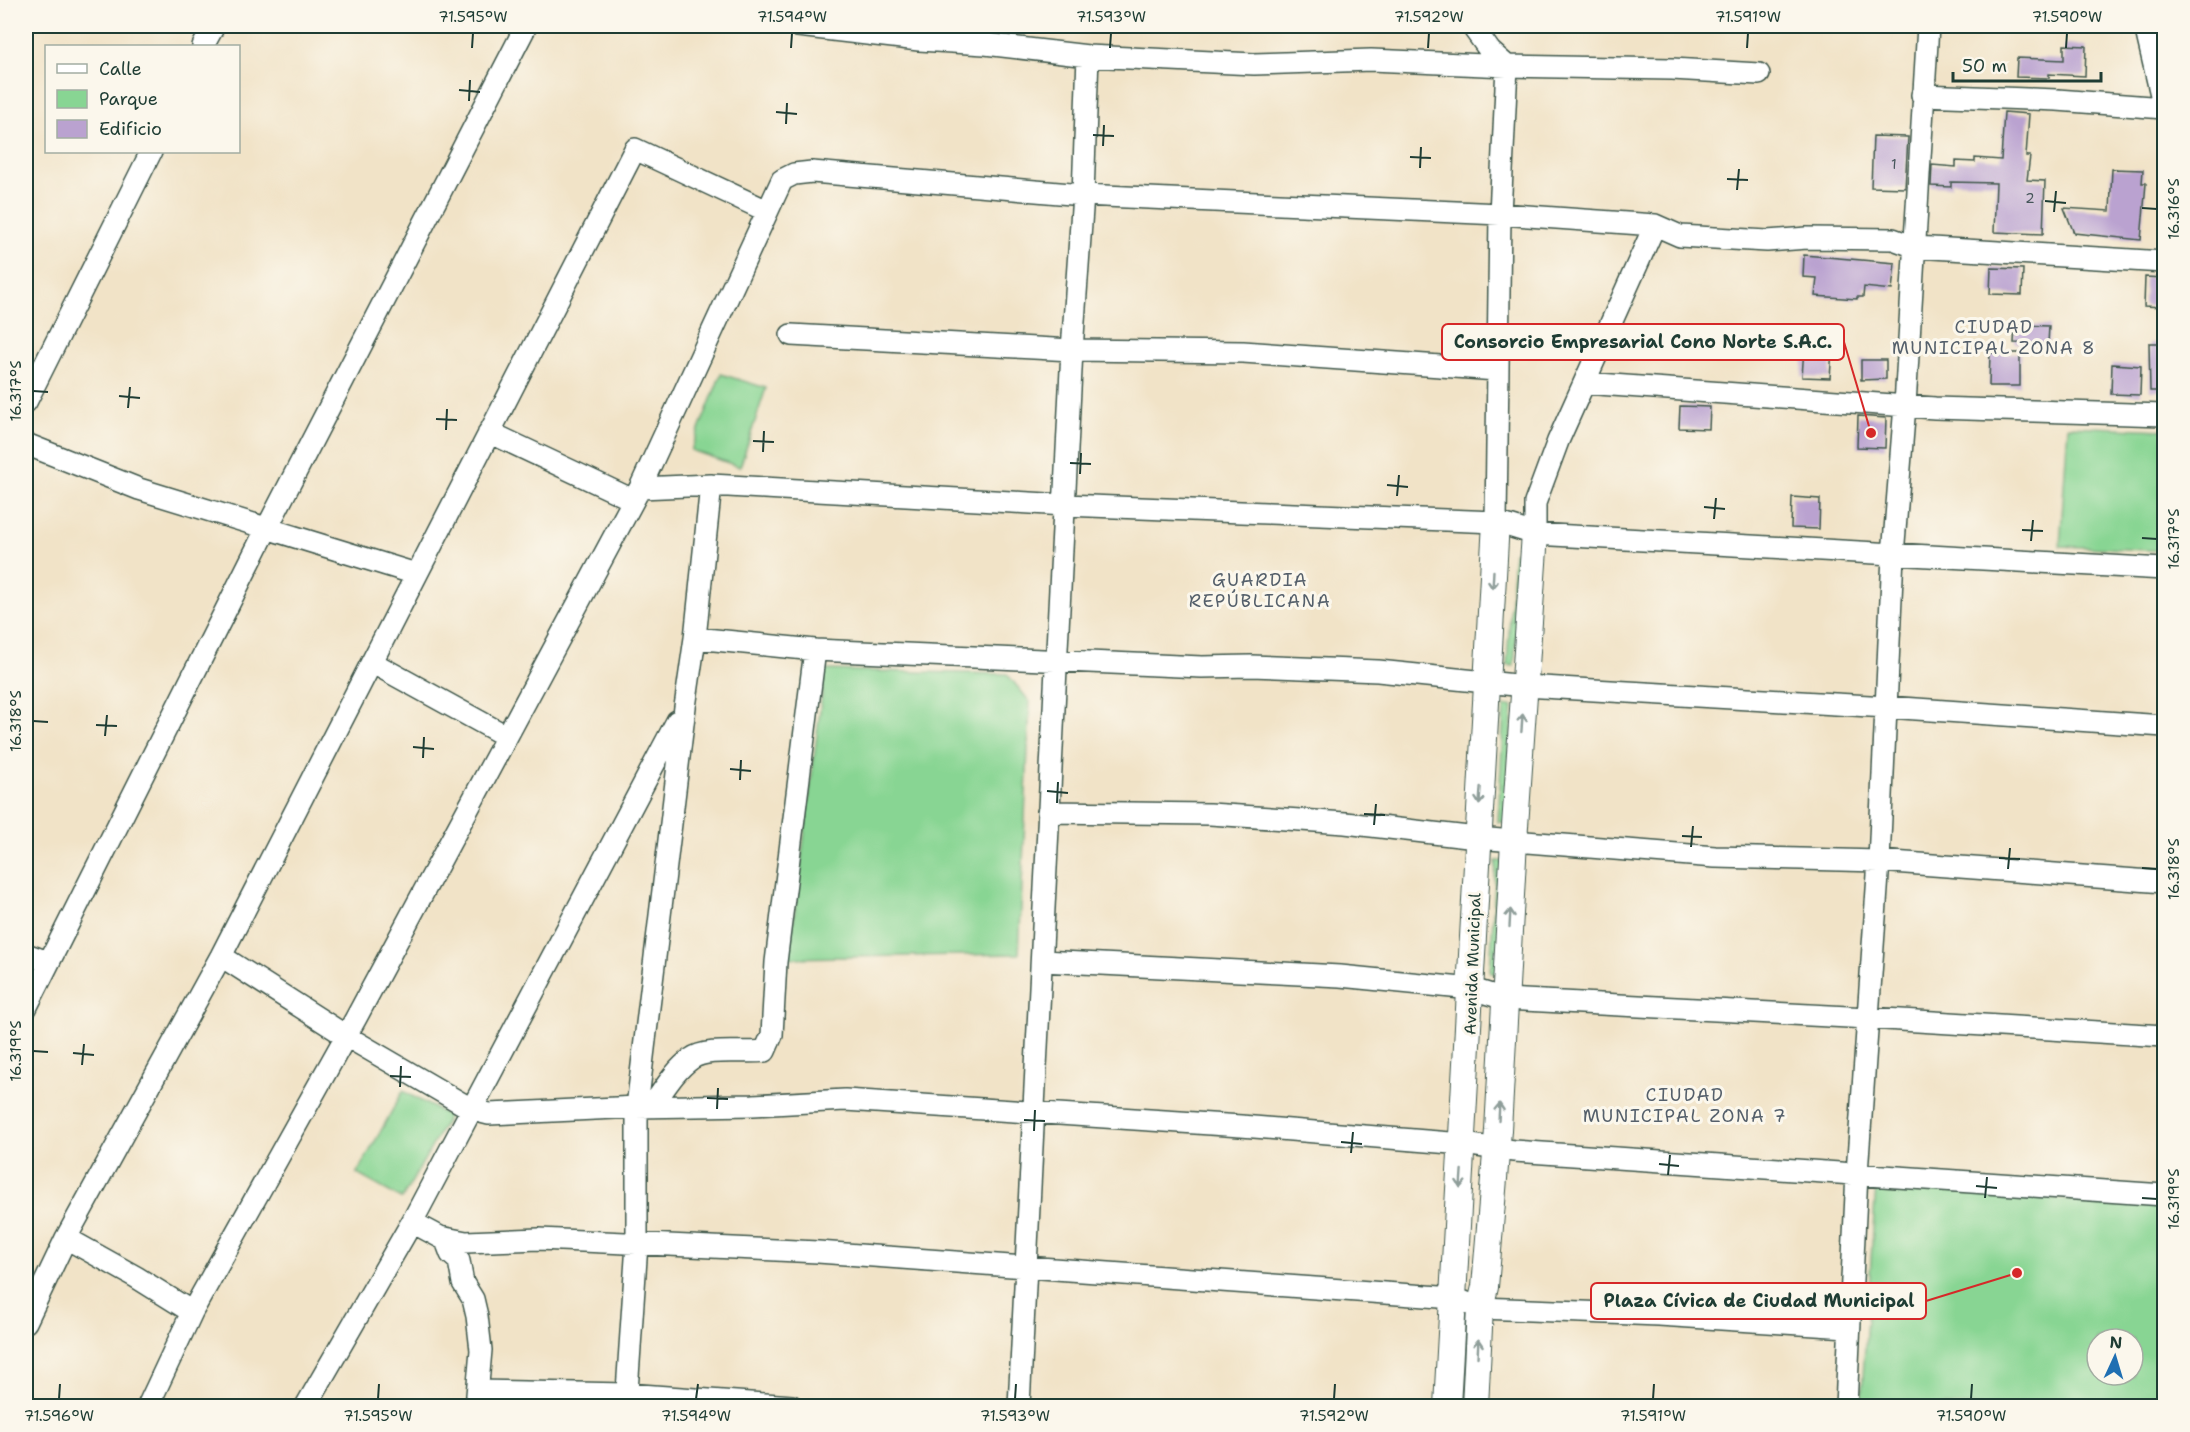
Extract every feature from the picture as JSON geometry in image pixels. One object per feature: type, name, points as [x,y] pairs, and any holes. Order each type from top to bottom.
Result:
[{"type":"street","points":[[204,45],[214,26]]},
{"type":"street","points":[[26,1008],[267,528],[526,26]]},
{"type":"street","points":[[798,26],[1088,56],[1254,64],[1371,60],[1507,66],[1672,69],[1759,74]]},
{"type":"street","points":[[1472,26],[1490,51],[1507,66]]},
{"type":"street","points":[[1846,1407],[1857,1173],[1879,861],[1893,555],[1905,405],[1922,94],[1928,26]]},
{"type":"street","points":[[1922,94],[2057,100],[2164,108],[2145,26]]},
{"type":"street","points":[[1019,1407],[1072,350],[1083,195],[1088,56]]},
{"type":"street","points":[[1496,522],[1500,214],[1507,66]]},
{"type":"street","points":[[26,1322],[66,1238],[221,956],[635,149],[767,211]]},
{"type":"street","points":[[26,402],[150,153]]},
{"type":"street","points":[[148,1407],[192,1312],[346,1036],[636,494],[782,180],[794,174],[812,172],[1083,195],[1500,214],[1655,225],[1680,236],[1767,241],[1807,238],[1893,239],[1915,248],[2164,262]]},
{"type":"street","points":[[1535,534],[1535,503],[1558,441],[1655,225]]},
{"type":"street","points":[[791,335],[1072,350],[1243,352],[1497,370]]},
{"type":"street","points":[[1584,383],[1935,408],[2164,415]]},
{"type":"street","points":[[489,432],[636,494],[711,485],[1065,505],[1496,522],[1535,534],[2164,569]]},
{"type":"street","points":[[26,444],[139,489],[416,574]]},
{"type":"street","points":[[626,1400],[644,1107],[685,707],[695,638],[711,485]]},
{"type":"street","name":"Avenida Municipal","points":[[1447,1407],[1472,990],[1477,838],[1496,522]]},
{"type":"street","name":"Avenida Municipal","points":[[1475,1407],[1480,1308],[1485,1287],[1497,1148],[1514,841],[1535,534]]},
{"type":"street","points":[[695,638],[815,650],[1202,667],[1251,666],[1378,671],[1525,686],[2164,726]]},
{"type":"street","points":[[644,1107],[692,1058],[709,1053],[765,1051],[772,1035],[776,962],[815,650]]},
{"type":"street","points":[[373,663],[506,736]]},
{"type":"street","points":[[306,1407],[473,1110],[685,707]]},
{"type":"street","points":[[1048,812],[1222,815],[1345,823],[1477,838],[1715,857],[1879,861],[2164,882]]},
{"type":"street","points":[[26,954],[48,962]]},
{"type":"street","points":[[221,956],[346,1036],[473,1110],[489,1114],[845,1100],[1034,1111],[1463,1144],[1514,1151],[2164,1195]]},
{"type":"street","points":[[1042,961],[1340,976],[1472,990],[1505,999],[2164,1036]]},
{"type":"street","points":[[412,1222],[446,1238],[466,1242],[539,1239],[818,1252],[1454,1298],[1480,1308],[1659,1315],[1848,1327]]},
{"type":"street","points":[[66,1238],[136,1277],[192,1312]]},
{"type":"street","points":[[446,1238],[451,1254],[459,1261],[463,1283],[473,1299],[477,1316],[481,1350],[477,1399],[626,1400],[792,1407]]},
{"type":"green space","points":[[721,374],[766,388],[740,467],[691,450]]},
{"type":"green space","points":[[2068,426],[2164,430],[2164,551],[2060,546]]},
{"type":"green space","points":[[1514,552],[1523,552],[1514,666],[1507,665]]},
{"type":"green space","points":[[825,670],[1007,674],[1030,702],[1019,954],[789,958]]},
{"type":"green space","points":[[1504,706],[1513,706],[1505,822],[1498,822]]},
{"type":"green space","points":[[1496,861],[1503,861],[1497,974],[1490,973]]},
{"type":"green space","points":[[403,1091],[449,1116],[402,1199],[357,1174]]},
{"type":"green space","points":[[1876,1186],[2164,1207],[2164,1406],[1861,1406]]},
{"type":"building","points":[[2064,45],[2086,46],[2085,76],[2049,74],[2049,78],[2016,77],[2017,58],[2064,60]]},
{"type":"building","points":[[2004,112],[2029,114],[2026,156],[2030,156],[2027,180],[2045,181],[2043,234],[1994,232],[1996,183],[1951,182],[1951,187],[1931,186],[1932,165],[1956,167],[1956,161],[1975,162],[1975,158],[2001,160]]},
{"type":"building","points":[[1873,136],[1908,137],[1905,188],[1871,187]]},
{"type":"building","points":[[2112,169],[2143,170],[2142,183],[2146,183],[2141,240],[2074,233],[2064,208],[2110,211]]},
{"type":"building","points":[[1804,255],[1895,263],[1892,290],[1864,287],[1863,297],[1857,297],[1857,299],[1815,296],[1817,278],[1803,277]]},
{"type":"building","points":[[1991,268],[2023,269],[2022,295],[1990,294]]},
{"type":"building","points":[[2145,277],[2164,278],[2164,307],[2144,306]]},
{"type":"building","points":[[2015,325],[2049,326],[2048,344],[2014,343]]},
{"type":"building","points":[[2149,343],[2164,343],[2164,391],[2150,391]]},
{"type":"building","points":[[1804,348],[1832,350],[1830,378],[1802,377]]},
{"type":"building","points":[[1990,353],[2020,353],[2020,386],[1989,386]]},
{"type":"building","points":[[1861,360],[1886,360],[1886,379],[1861,380]]},
{"type":"building","points":[[2112,364],[2141,366],[2140,395],[2111,394]]},
{"type":"building","points":[[1680,406],[1710,407],[1709,429],[1679,428]]},
{"type":"building","points":[[1858,416],[1886,418],[1885,448],[1857,447]]},
{"type":"building","points":[[1792,497],[1820,499],[1819,529],[1791,528]]},
{"type":"place","name":"Consorcio Empresarial Cono Norte S.A.C.","points":[[1871,433]]},
{"type":"place","name":"Plaza Cívica de Ciudad Municipal","points":[[2017,1273]]},
{"type":"district","name":"CIUDAD MUNICIPAL ZONA 8","points":[[1994,337]]},
{"type":"district","name":"GUARDIA REPÚBLICANA","points":[[1260,590]]},
{"type":"district","name":"CIUDAD MUNICIPAL ZONA 7","points":[[1685,1105]]}]
